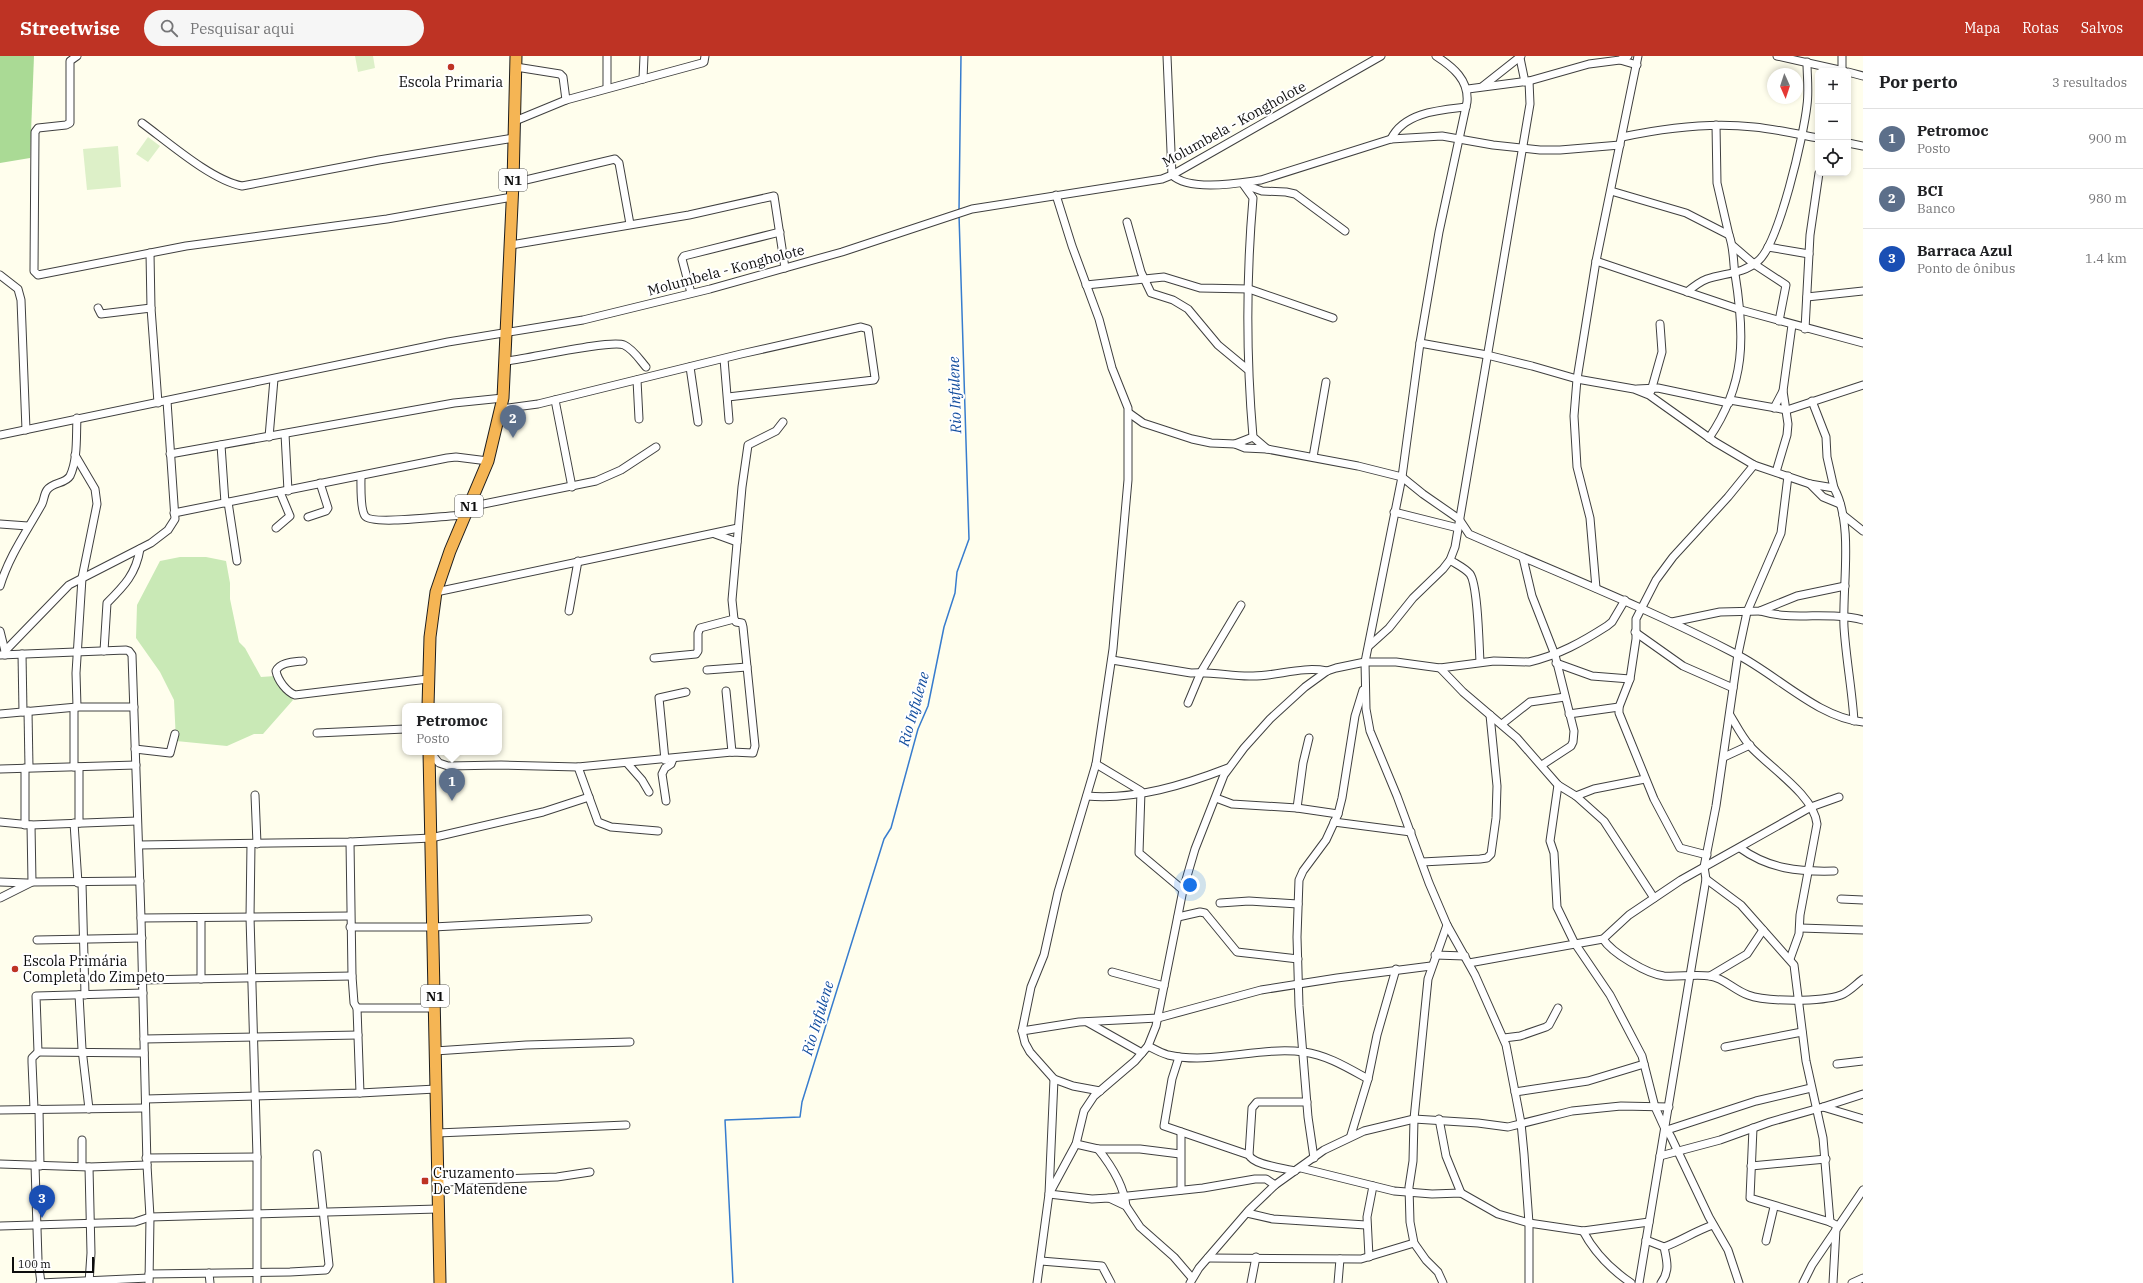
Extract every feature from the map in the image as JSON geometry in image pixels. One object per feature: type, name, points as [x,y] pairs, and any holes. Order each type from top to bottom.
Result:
[{"type":"highway","name":"N1","points":[[428,703],[432,620],[436,592],[488,461],[502,403],[506,361],[511,245],[516,61]]},
{"type":"highway","name":"N1","points":[[429,755],[440,1283]]},
{"type":"street","points":[[78,56],[70,61],[70,123],[66,126],[38,128],[35,132],[35,274],[40,275],[150,253],[387,219],[512,198]]},
{"type":"street","points":[[607,56],[607,88]]},
{"type":"street","points":[[643,79],[644,56]]},
{"type":"street","points":[[515,121],[566,100],[702,63],[705,56]]},
{"type":"street","points":[[1166,56],[1172,175],[1187,183],[1244,185],[1391,139],[1442,136],[1460,140],[1522,148],[1560,150],[1621,141],[1686,127],[1716,125],[1754,127],[1815,137]]},
{"type":"street","name":"Molumbela - Kongholote","points":[[0,436],[77,418],[158,403],[448,342],[583,320],[691,294],[842,252],[947,216],[972,209],[1056,195],[1150,182],[1172,175],[1381,56]]},
{"type":"street","points":[[1436,56],[1463,78],[1468,89],[1466,107],[1460,140],[1453,161],[1439,232],[1420,343],[1402,477],[1366,662],[1364,686],[1370,731],[1447,926],[1467,959],[1504,1038],[1521,1123],[1529,1223],[1529,1283]]},
{"type":"street","points":[[1468,89],[1527,81],[1589,64],[1620,60],[1628,56]]},
{"type":"street","points":[[1596,588],[1590,518],[1577,467],[1574,435],[1577,379],[1596,261],[1638,56]]},
{"type":"street","points":[[1777,56],[1831,68]]},
{"type":"street","points":[[1842,56],[1843,68]]},
{"type":"street","points":[[1369,646],[1389,628],[1413,598],[1450,560],[1458,537],[1459,519],[1530,104],[1527,81],[1521,57],[1483,86]]},
{"type":"street","points":[[1620,60],[1637,65]]},
{"type":"street","points":[[516,61],[560,74],[563,77],[566,100]]},
{"type":"street","points":[[1686,292],[1706,279],[1735,273],[1754,264],[1764,255],[1789,189],[1808,104],[1807,62]]},
{"type":"street","points":[[1851,73],[1863,76]]},
{"type":"street","points":[[1391,139],[1395,132],[1406,123],[1425,113],[1466,107]]},
{"type":"street","points":[[142,123],[193,161],[229,182],[242,186],[379,160],[514,138]]},
{"type":"street","points":[[1709,438],[1729,401],[1742,354],[1741,310],[1735,273],[1733,246],[1728,235],[1717,183],[1716,125]]},
{"type":"street","points":[[1851,144],[1863,146]]},
{"type":"street","points":[[513,183],[615,158],[619,163],[630,224]]},
{"type":"street","points":[[1805,328],[1809,254],[1820,176]]},
{"type":"street","points":[[1261,180],[1253,198],[1249,289],[1248,369],[1253,436],[1267,449]]},
{"type":"street","points":[[1244,185],[1257,190],[1295,194],[1345,231]]},
{"type":"street","points":[[1244,185],[1253,198]]},
{"type":"street","points":[[1611,192],[1686,213],[1728,235]]},
{"type":"street","points":[[1056,195],[1099,319],[1110,362],[1129,413],[1128,480],[1112,660],[1096,764],[1058,892],[1045,948],[1030,992],[1022,1031],[1025,1043],[1030,1052],[1054,1079],[1073,1086],[1100,1091]]},
{"type":"street","points":[[511,245],[702,213],[774,196],[785,268]]},
{"type":"street","points":[[1127,222],[1141,272],[1151,293],[1173,300],[1188,309],[1218,345],[1248,369]]},
{"type":"street","points":[[691,294],[682,259],[684,256],[780,232]]},
{"type":"street","points":[[1733,246],[1754,264],[1786,285],[1779,321]]},
{"type":"street","points":[[1768,247],[1809,254]]},
{"type":"street","points":[[150,253],[151,308],[158,403]]},
{"type":"street","points":[[1596,261],[1741,310],[1863,343]]},
{"type":"street","points":[[0,275],[18,289],[21,300],[26,430]]},
{"type":"street","points":[[1086,285],[1164,277],[1200,288],[1249,289],[1332,318]]},
{"type":"street","points":[[1807,297],[1863,291]]},
{"type":"street","points":[[98,308],[101,314],[151,308]]},
{"type":"street","points":[[1649,395],[1654,387],[1663,345],[1660,324]]},
{"type":"street","points":[[1776,472],[1787,435],[1786,410],[1783,391],[1792,325]]},
{"type":"street","points":[[170,454],[454,403],[502,403],[555,400],[865,327],[868,329],[876,378],[874,380],[728,397]]},
{"type":"street","points":[[1420,343],[1488,355],[1577,379],[1634,390],[1649,395],[1709,438],[1754,465],[1810,484],[1834,488]]},
{"type":"street","points":[[506,361],[579,348],[621,344],[628,348],[646,367]]},
{"type":"street","points":[[724,359],[729,420]]},
{"type":"street","points":[[690,367],[698,422]]},
{"type":"street","points":[[270,437],[274,379]]},
{"type":"street","points":[[637,380],[639,419]]},
{"type":"street","points":[[1313,457],[1326,382]]},
{"type":"street","points":[[1634,390],[1654,387],[1786,410],[1863,385]]},
{"type":"street","points":[[1774,408],[1783,391]]},
{"type":"street","points":[[555,400],[572,487]]},
{"type":"street","points":[[3,654],[61,592],[82,578],[140,549],[168,530],[175,519],[166,401]]},
{"type":"street","points":[[1812,401],[1826,437],[1827,457],[1834,488],[1843,516],[1846,569],[1844,616],[1854,721]]},
{"type":"street","points":[[1129,413],[1143,423],[1192,440],[1211,443],[1235,444],[1245,448],[1267,449],[1313,457],[1402,477],[1423,494],[1459,519],[1469,534],[1625,600],[1672,622],[1738,654],[1818,705],[1854,721],[1863,722]]},
{"type":"street","points":[[0,586],[28,526],[42,504],[48,490],[57,483],[64,481],[70,475],[75,456],[77,418]]},
{"type":"street","points":[[432,755],[439,763],[448,766],[501,765],[578,767],[732,752],[751,753],[755,749],[743,627],[742,623],[736,622],[734,619],[732,600],[738,528],[748,445],[776,431],[783,422]]},
{"type":"street","points":[[276,528],[290,516],[284,491],[286,434]]},
{"type":"street","points":[[1235,444],[1253,436]]},
{"type":"street","points":[[221,445],[227,503],[237,561]]},
{"type":"street","points":[[361,476],[363,512],[365,517],[370,520],[382,521],[467,511],[572,487],[608,476],[656,447]]},
{"type":"street","points":[[75,456],[95,489],[96,498],[96,510],[82,578],[75,707],[77,823],[83,939],[82,1054],[89,1109]]},
{"type":"street","points":[[174,513],[447,458],[488,461]]},
{"type":"street","points":[[1707,855],[1680,848],[1645,779],[1621,723],[1619,707],[1630,679],[1636,632],[1636,619],[1640,608],[1656,580],[1672,557],[1728,497],[1754,465]]},
{"type":"street","points":[[1639,1283],[1660,1156],[1666,1129],[1688,975],[1706,879],[1704,867],[1724,757],[1738,654],[1747,612],[1781,533],[1788,476]]},
{"type":"street","points":[[308,517],[326,511],[328,508],[320,483]]},
{"type":"street","points":[[1810,484],[1823,497],[1840,504]]},
{"type":"street","points":[[1394,512],[1458,528]]},
{"type":"street","points":[[1843,516],[1863,532]]},
{"type":"street","points":[[0,524],[28,526]]},
{"type":"street","points":[[436,592],[578,560],[738,528]]},
{"type":"street","points":[[714,533],[737,542]]},
{"type":"street","points":[[104,651],[107,602],[117,594],[133,573],[140,549]]},
{"type":"street","points":[[1523,558],[1532,596],[1555,655],[1574,730],[1573,742],[1571,746],[1542,765]]},
{"type":"street","points":[[569,611],[578,560]]},
{"type":"street","points":[[1450,560],[1468,573],[1472,579],[1478,617],[1480,662]]},
{"type":"street","points":[[1760,611],[1797,596],[1845,586]]},
{"type":"street","points":[[1112,660],[1191,673],[1201,672],[1255,676],[1310,669],[1327,671],[1366,662],[1396,662],[1440,668],[1480,662],[1529,662],[1555,655],[1607,626],[1612,622],[1625,600]]},
{"type":"street","points":[[1188,703],[1201,672],[1241,605]]},
{"type":"street","points":[[1672,622],[1720,612],[1760,611],[1784,616],[1844,616],[1863,620]]},
{"type":"street","points":[[654,658],[696,654],[698,651],[698,633],[700,628],[734,619]]},
{"type":"street","points":[[0,631],[3,654]]},
{"type":"street","points":[[1636,632],[1683,666],[1733,688]]},
{"type":"street","points":[[3,654],[78,653],[126,650],[131,652],[142,938],[146,1161],[150,1217],[149,1278]]},
{"type":"street","points":[[22,654],[30,883]]},
{"type":"street","points":[[303,661],[279,666],[276,671],[280,681],[290,693],[295,695],[428,679]]},
{"type":"street","points":[[1556,663],[1592,676],[1630,679]]},
{"type":"street","points":[[707,670],[747,667]]},
{"type":"street","points":[[1440,668],[1452,682],[1502,724],[1542,765],[1558,785],[1576,796],[1604,821],[1654,898]]},
{"type":"street","points":[[1049,1194],[1076,1144],[1084,1111],[1090,1101],[1124,1072],[1148,1046],[1158,1018],[1183,890],[1195,849],[1216,798],[1221,781],[1228,768],[1270,719],[1305,687],[1327,671]]},
{"type":"street","points":[[1314,1158],[1307,1102],[1299,1006],[1300,984],[1298,959],[1298,904],[1300,875],[1317,854],[1338,814],[1357,708],[1364,686]]},
{"type":"street","points":[[726,691],[732,752]]},
{"type":"street","points":[[666,801],[662,774],[665,768],[671,764],[659,698],[686,692]]},
{"type":"street","points":[[1502,724],[1530,702],[1565,697]]},
{"type":"street","points":[[0,714],[75,707],[134,707]]},
{"type":"street","points":[[1569,714],[1619,707]]},
{"type":"street","points":[[1357,708],[1366,709]]},
{"type":"street","points":[[1422,862],[1480,859],[1487,858],[1491,854],[1495,833],[1497,786],[1490,715]]},
{"type":"street","points":[[1730,715],[1750,745],[1812,807],[1817,824],[1800,928],[1790,959]]},
{"type":"street","points":[[316,733],[402,729]]},
{"type":"street","points":[[135,749],[170,753],[175,734]]},
{"type":"street","points":[[1297,808],[1303,762],[1309,738]]},
{"type":"street","points":[[1724,757],[1750,745]]},
{"type":"street","points":[[627,763],[642,780],[649,792]]},
{"type":"street","points":[[1096,764],[1139,789],[1142,793],[1139,853],[1183,890]]},
{"type":"street","points":[[0,769],[27,767],[136,765]]},
{"type":"street","points":[[578,767],[598,822],[602,824],[658,831]]},
{"type":"street","points":[[1087,796],[1113,797],[1142,793],[1179,784],[1228,768]]},
{"type":"street","points":[[1576,796],[1594,789],[1645,779]]},
{"type":"street","points":[[1558,785],[1550,841],[1554,853],[1557,907],[1574,942],[1610,995],[1642,1056],[1654,1107],[1678,1151],[1713,1225],[1728,1250],[1740,1283]]},
{"type":"street","points":[[255,795],[250,917],[257,1157],[257,1283]]},
{"type":"street","points":[[139,845],[350,842],[431,838],[543,812],[589,797]]},
{"type":"street","points":[[1435,956],[1467,959],[1527,953],[1574,942],[1603,939],[1619,923],[1654,898],[1704,867],[1812,807],[1839,797]]},
{"type":"street","points":[[1216,798],[1232,804],[1297,808],[1338,814]]},
{"type":"street","points":[[0,822],[28,825],[137,821]]},
{"type":"street","points":[[1334,822],[1411,832]]},
{"type":"street","points":[[350,842],[350,927],[354,1003],[357,1008],[360,1093]]},
{"type":"street","points":[[1740,848],[1771,866],[1808,872],[1834,871]]},
{"type":"street","points":[[1706,879],[1734,899],[1790,959],[1796,972],[1802,1032],[1811,1088],[1820,1108],[1826,1158],[1830,1222]]},
{"type":"street","points":[[0,882],[80,883],[140,881]]},
{"type":"street","points":[[0,898],[30,883]]},
{"type":"street","points":[[1841,899],[1863,900]]},
{"type":"street","points":[[1220,903],[1249,901],[1298,904]]},
{"type":"street","points":[[1178,917],[1200,912],[1205,913],[1237,952],[1298,959]]},
{"type":"street","points":[[141,918],[350,916]]},
{"type":"street","points":[[201,918],[201,979]]},
{"type":"street","points":[[350,927],[433,927],[588,919]]},
{"type":"street","points":[[1443,1283],[1438,1272],[1423,1256],[1414,1243],[1410,1222],[1409,1192],[1414,1146],[1414,1119],[1425,998],[1431,966],[1447,926]]},
{"type":"street","points":[[1800,928],[1863,930]]},
{"type":"street","points":[[1710,976],[1747,954],[1763,930]]},
{"type":"street","points":[[37,940],[142,938]]},
{"type":"street","points":[[1603,939],[1610,948],[1641,967],[1658,975],[1710,976],[1732,985],[1749,996],[1770,1000],[1798,1000],[1839,996],[1863,979]]},
{"type":"street","points":[[1022,1031],[1087,1022],[1158,1018],[1242,994],[1300,984],[1431,966]]},
{"type":"street","points":[[1351,1135],[1368,1079],[1378,1035],[1396,970]]},
{"type":"street","points":[[1112,972],[1164,986]]},
{"type":"street","points":[[142,980],[352,976]]},
{"type":"street","points":[[143,994],[36,996],[38,1052],[32,1058],[32,1062],[37,1109],[36,1225],[41,1283],[149,1278],[209,1273],[326,1270],[329,1265],[317,1154]]},
{"type":"street","points":[[357,1008],[435,1008]]},
{"type":"street","points":[[1504,1038],[1520,1036],[1550,1025],[1558,1008]]},
{"type":"street","points":[[1087,1022],[1142,1054]]},
{"type":"street","points":[[1725,1047],[1802,1032]]},
{"type":"street","points":[[144,1039],[358,1035]]},
{"type":"street","points":[[435,1051],[630,1042]]},
{"type":"street","points":[[1148,1046],[1166,1054],[1179,1057],[1212,1057],[1255,1051],[1304,1052],[1338,1063],[1368,1079]]},
{"type":"street","points":[[38,1052],[82,1054],[144,1053]]},
{"type":"street","points":[[1179,1057],[1172,1079],[1163,1122],[1164,1126],[1249,1154]]},
{"type":"street","points":[[1837,1064],[1863,1061]]},
{"type":"street","points":[[1515,1092],[1588,1081],[1644,1064]]},
{"type":"street","points":[[1037,1283],[1049,1194],[1054,1079]]},
{"type":"street","points":[[1666,1129],[1756,1101],[1811,1088]]},
{"type":"street","points":[[146,1099],[360,1093],[436,1089]]},
{"type":"street","points":[[1660,1156],[1720,1140],[1753,1128],[1863,1094]]},
{"type":"street","points":[[1307,1102],[1257,1102],[1254,1104],[1252,1108],[1249,1154],[1251,1159],[1256,1163],[1409,1192],[1432,1194],[1461,1193],[1488,1210],[1529,1223],[1583,1231],[1649,1222]]},
{"type":"street","points":[[1098,1149],[1112,1170],[1124,1195],[1126,1206],[1140,1227],[1174,1257],[1191,1280],[1247,1212],[1275,1185],[1351,1135],[1379,1126],[1414,1119],[1508,1127],[1572,1111],[1621,1106],[1669,1107]]},
{"type":"street","points":[[0,1110],[145,1108]]},
{"type":"street","points":[[1820,1108],[1863,1119]]},
{"type":"street","points":[[1439,1120],[1446,1156],[1461,1193]]},
{"type":"street","points":[[437,1133],[626,1125]]},
{"type":"street","points":[[1753,1128],[1750,1198],[1774,1207],[1830,1222],[1837,1228]]},
{"type":"street","points":[[1181,1132],[1181,1190]]},
{"type":"street","points":[[82,1140],[91,1223],[89,1281]]},
{"type":"street","points":[[1076,1144],[1098,1149],[1147,1150],[1180,1154]]},
{"type":"street","points":[[0,1164],[86,1166],[146,1161],[257,1157]]},
{"type":"street","points":[[1752,1166],[1826,1158]]},
{"type":"street","points":[[438,1184],[472,1180],[557,1177],[590,1172]]},
{"type":"street","points":[[1049,1194],[1092,1199],[1109,1198],[1124,1195],[1181,1190],[1255,1179],[1266,1179],[1275,1185]]},
{"type":"street","points":[[1369,1258],[1366,1225],[1370,1194],[1373,1186]]},
{"type":"street","points":[[1803,1283],[1812,1265],[1863,1190]]},
{"type":"street","points":[[1109,1198],[1126,1206]]},
{"type":"street","points":[[1766,1241],[1774,1207]]},
{"type":"street","points":[[0,1226],[135,1222],[150,1217],[438,1209]]},
{"type":"street","points":[[1247,1212],[1274,1219],[1366,1225]]},
{"type":"street","points":[[1646,1240],[1664,1247],[1677,1243],[1698,1230],[1713,1225]]},
{"type":"street","points":[[1832,1283],[1837,1228]]},
{"type":"street","points":[[1583,1231],[1590,1243],[1610,1266],[1631,1283]]},
{"type":"street","points":[[1208,1258],[1369,1258],[1414,1243]]},
{"type":"street","points":[[1661,1283],[1667,1271],[1668,1264],[1664,1247]]},
{"type":"street","points":[[1251,1283],[1256,1257]]},
{"type":"street","points":[[1338,1283],[1340,1259]]},
{"type":"street","points":[[1041,1261],[1102,1266],[1111,1283]]},
{"type":"street","points":[[209,1273],[210,1283]]},
{"type":"street","points":[[1852,1283],[1863,1278]]},
{"type":"green space","points":[[0,56],[34,56],[30,158],[0,163]]},
{"type":"green space","points":[[355,56],[373,56],[375,68],[358,72]]},
{"type":"green space","points":[[148,137],[160,146],[148,162],[136,154]]},
{"type":"green space","points":[[118,146],[121,187],[87,190],[83,149]]},
{"type":"green space","points":[[180,557],[206,557],[226,561],[230,583],[230,599],[239,642],[245,648],[261,677],[275,676],[293,700],[263,734],[254,734],[227,746],[176,741],[174,700],[160,672],[136,638],[137,605],[160,561]]},
{"type":"waterway","name":"Rio Infulene","points":[[959,211],[961,56]]},
{"type":"waterway","name":"Rio Infulene","points":[[733,1283],[725,1120],[800,1117],[802,1102],[884,839],[891,828],[918,729],[928,706],[944,627],[955,593],[957,572],[969,539],[959,215]]},
{"type":"place","name":"Escola Primaria","points":[[451,67]]},
{"type":"place","name":"BCI","points":[[513,438]]},
{"type":"place","name":"Petromoc","points":[[452,801]]},
{"type":"place","name":"Escola Primária Completa do Zimpeto","points":[[15,969]]},
{"type":"place","name":"Cruzamento De Matendene","points":[[425,1181]]},
{"type":"place","name":"Barraca Azul","points":[[42,1218]]}]
